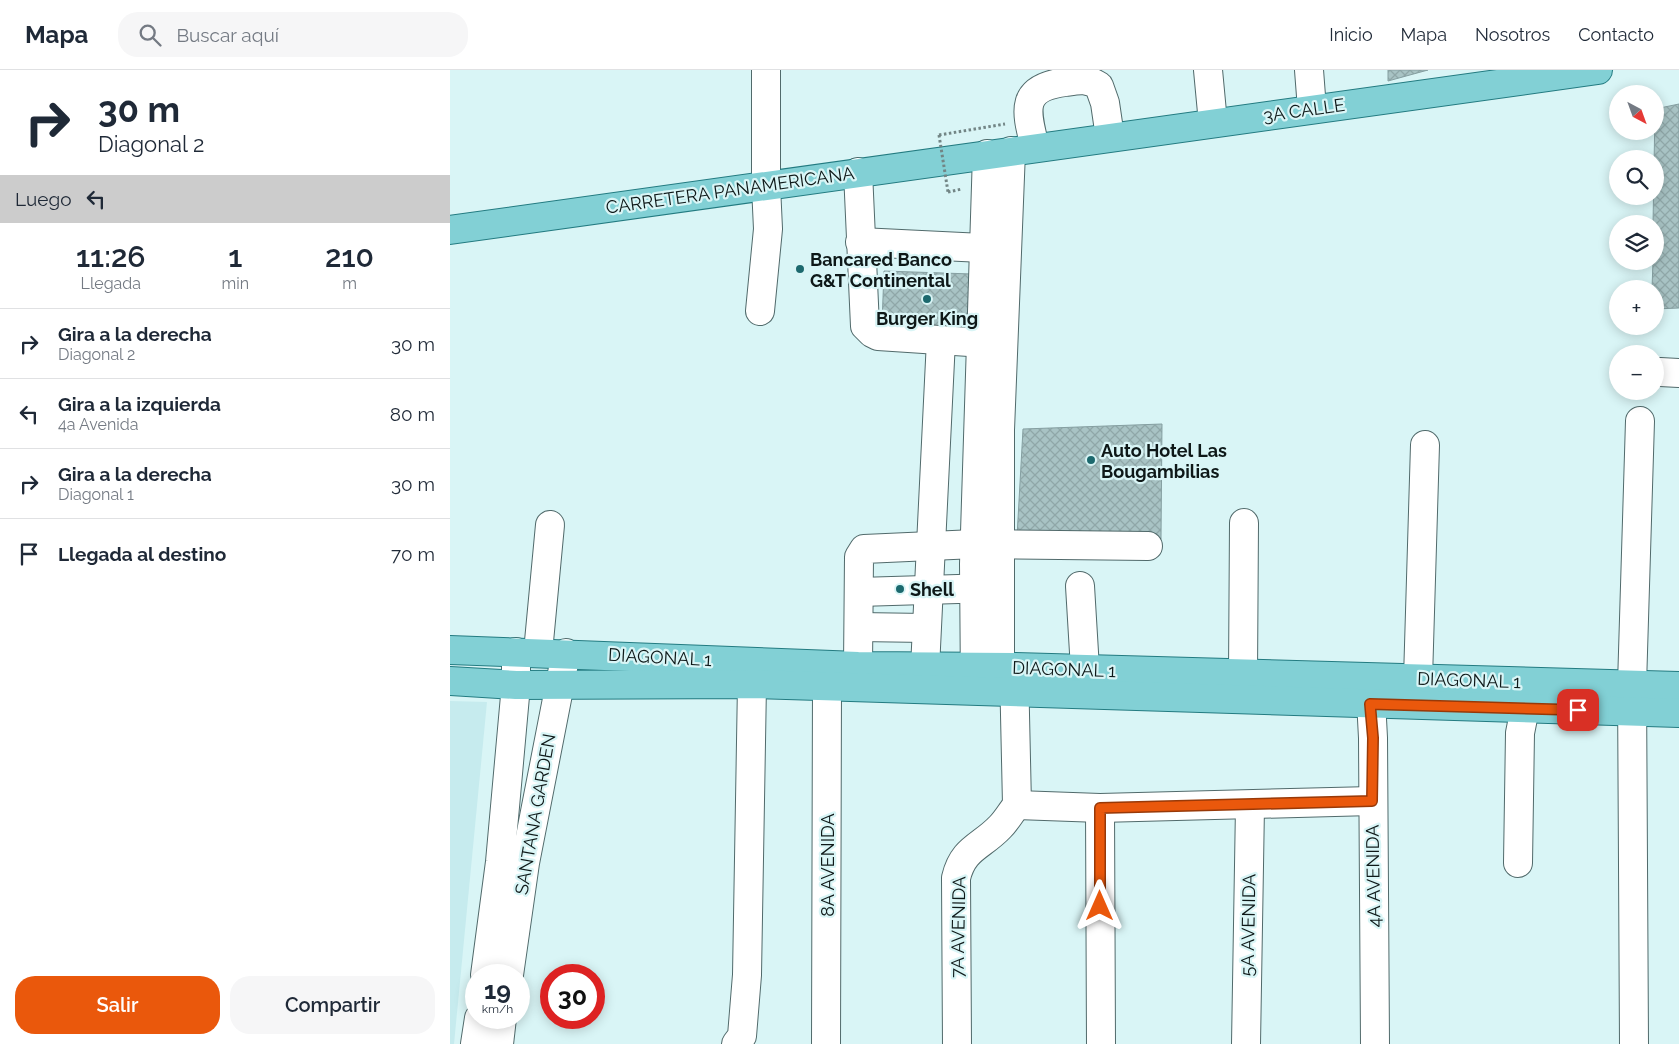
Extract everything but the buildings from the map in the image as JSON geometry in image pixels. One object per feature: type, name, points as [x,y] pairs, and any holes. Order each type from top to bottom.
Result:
[{"type":"main road","name":"3A CALLE","points":[[1011,151],[1598,70]]},
{"type":"main road","name":"CARRETERA PANAMERICANA","points":[[450,230],[1011,151]]},
{"type":"main road","name":"DIAGONAL 1","points":[[450,650],[925,668],[996,679],[1370,690],[1418,679],[1679,686]]},
{"type":"main road","name":"DIAGONAL 1","points":[[450,681],[516,685],[752,684],[827,686],[996,679],[1085,669],[1243,674],[1524,708],[1679,713]]},
{"type":"street","points":[[760,311],[768,229],[766,70]]},
{"type":"street","points":[[1208,70],[1213,123]]},
{"type":"street","points":[[1309,70],[1312,109]]},
{"type":"street","points":[[1110,137],[1105,103],[1098,86],[1085,79],[1048,84],[1036,91],[1030,101],[1011,151],[996,249],[987,544],[973,589],[996,679],[1017,805],[1100,808],[1250,806],[1372,801]]},
{"type":"street","points":[[858,172],[865,326],[878,336],[992,344]]},
{"type":"street","points":[[860,242],[996,249]]},
{"type":"street","points":[[925,668],[941,340]]},
{"type":"street","points":[[1634,1044],[1632,685],[1640,420]]},
{"type":"street","points":[[938,428],[989,430]]},
{"type":"street","points":[[1418,679],[1425,445]]},
{"type":"street","points":[[1243,674],[1244,523]]},
{"type":"street","name":"SANTANA GARDEN","points":[[486,964],[500,862],[516,685],[527,652],[550,525]]},
{"type":"street","points":[[987,544],[1000,588],[996,679]]},
{"type":"street","points":[[858,666],[859,557],[864,549],[987,544],[1148,546]]},
{"type":"street","points":[[1080,586],[1085,669]]},
{"type":"street","points":[[859,592],[1000,588]]},
{"type":"street","points":[[859,627],[926,628]]},
{"type":"street","name":"SANTANA GARDEN","points":[[510,964],[525,864],[566,653]]},
{"type":"street","points":[[736,1044],[742,1036],[748,975],[752,684]]},
{"type":"street","name":"8A AVENIDA","points":[[826,1044],[827,686]]},
{"type":"street","name":"4A AVENIDA","points":[[1370,690],[1373,738],[1375,1044]]},
{"type":"street","points":[[1518,864],[1520,733],[1524,708]]},
{"type":"street","points":[[506,792],[538,793]]},
{"type":"street","name":"7A AVENIDA","points":[[958,1044],[956,878],[959,864],[968,851],[1000,827],[1017,805]]},
{"type":"street","name":"5A AVENIDA","points":[[1246,1044],[1250,806]]},
{"type":"street","points":[[1100,808],[1101,1044]]},
{"type":"street","points":[[475,1044],[477,1029]]},
{"type":"street","points":[[498,1044],[500,1029]]},
{"type":"path","points":[[948,192],[939,135],[979,127]]},
{"type":"shaded area","points":[[450,701],[487,702],[454,1044],[450,1044]]},
{"type":"place","name":"Bancared Banco G&T Continental","points":[[800,269]]},
{"type":"place","name":"Burger King","points":[[927,299]]},
{"type":"place","name":"Auto Hotel Las Bougambilias","points":[[1091,460]]},
{"type":"place","name":"Shell","points":[[900,589]]},
{"type":"route","points":[[1100,906],[1100,808],[1250,806],[1372,801],[1373,738],[1370,704],[1578,710]]}]
